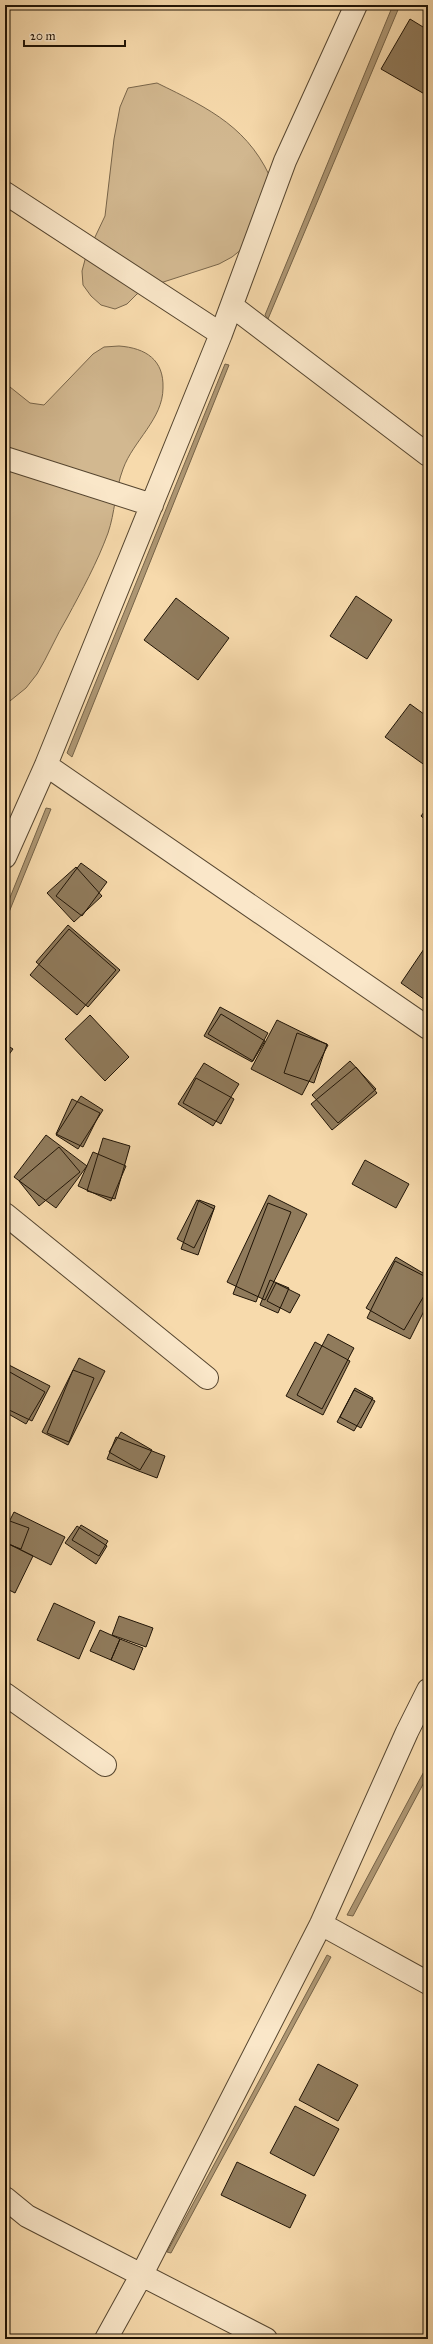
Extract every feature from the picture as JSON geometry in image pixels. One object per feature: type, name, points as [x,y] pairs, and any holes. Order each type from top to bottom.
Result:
[{"type":"street","points":[[5,857],[46,764],[221,334],[285,161],[356,5]]},
{"type":"street","points":[[5,193],[221,334]]},
{"type":"street","points":[[232,306],[428,455]]},
{"type":"street","points":[[5,458],[152,505]]},
{"type":"street","points":[[46,764],[428,1028]]},
{"type":"street","points":[[5,1214],[207,1378]]},
{"type":"street","points":[[106,2339],[142,2274],[321,1924],[407,1732],[428,1690]]},
{"type":"street","points":[[5,1694],[105,1765]]},
{"type":"street","points":[[321,1924],[428,1983]]},
{"type":"street","points":[[5,2198],[27,2216],[266,2339]]},
{"type":"shaded area","points":[[393,5],[400,5],[268,319],[265,315]]},
{"type":"shaded area","points":[[157,83],[194,102],[227,122],[253,149],[265,166],[274,186],[242,249],[232,257],[219,264],[151,286],[137,294],[127,304],[115,309],[101,305],[91,296],[83,285],[82,271],[86,256],[105,216],[114,139],[120,107],[128,88]]},
{"type":"shaded area","points":[[119,346],[137,349],[152,357],[157,363],[163,378],[162,399],[153,420],[133,449],[123,469],[118,485],[108,533],[84,587],[37,674],[26,688],[5,705],[5,383],[30,403],[44,405],[93,354],[104,347]]},
{"type":"shaded area","points":[[225,364],[229,365],[72,757],[67,753]]},
{"type":"shaded area","points":[[46,808],[51,809],[5,922],[5,910]]},
{"type":"shaded area","points":[[428,1764],[428,1775],[353,1916],[347,1915]]},
{"type":"shaded area","points":[[327,1955],[331,1957],[171,2253],[167,2252]]},
{"type":"building","points":[[410,19],[428,30],[428,96],[381,69]]},
{"type":"building","points":[[356,596],[392,620],[367,659],[330,636]]},
{"type":"building","points":[[176,598],[229,638],[198,680],[144,640]]},
{"type":"building","points":[[410,704],[428,717],[428,763],[426,766],[385,737]]},
{"type":"building","points":[[428,807],[428,822],[421,816]]},
{"type":"building","points":[[81,863],[107,882],[82,916],[56,896]]},
{"type":"building","points":[[76,867],[102,896],[74,922],[47,893]]},
{"type":"building","points":[[68,925],[120,970],[88,1007],[36,962]]},
{"type":"building","points":[[69,929],[116,970],[77,1015],[30,975]]},
{"type":"building","points":[[428,943],[428,1002],[401,983]]},
{"type":"building","points":[[220,1007],[268,1033],[252,1062],[204,1036]]},
{"type":"building","points":[[221,1014],[265,1041],[253,1061],[208,1034]]},
{"type":"building","points":[[90,1015],[129,1057],[105,1081],[65,1039]]},
{"type":"building","points":[[277,1020],[328,1045],[302,1095],[251,1069]]},
{"type":"building","points":[[297,1033],[327,1044],[314,1083],[284,1073]]},
{"type":"building","points":[[5,1044],[13,1049],[5,1060]]},
{"type":"building","points":[[350,1061],[376,1089],[338,1123],[312,1095]]},
{"type":"building","points":[[204,1063],[239,1084],[213,1126],[178,1104]]},
{"type":"building","points":[[356,1067],[377,1093],[332,1130],[311,1104]]},
{"type":"building","points":[[196,1078],[234,1099],[221,1124],[183,1103]]},
{"type":"building","points":[[81,1096],[103,1110],[78,1149],[56,1135]]},
{"type":"building","points":[[72,1099],[100,1113],[83,1147],[56,1134]]},
{"type":"building","points":[[46,1135],[87,1166],[56,1208],[14,1177]]},
{"type":"building","points":[[103,1138],[130,1146],[115,1199],[87,1191]]},
{"type":"building","points":[[59,1147],[80,1172],[39,1206],[19,1181]]},
{"type":"building","points":[[93,1152],[126,1166],[111,1201],[78,1186]]},
{"type":"building","points":[[365,1160],[409,1184],[396,1208],[352,1184]]},
{"type":"building","points":[[269,1195],[307,1214],[265,1300],[227,1282]]},
{"type":"building","points":[[197,1200],[214,1209],[194,1248],[177,1239]]},
{"type":"building","points":[[199,1200],[215,1206],[198,1255],[181,1249]]},
{"type":"building","points":[[268,1203],[291,1212],[256,1302],[233,1294]]},
{"type":"building","points":[[396,1257],[428,1276],[428,1289],[404,1330],[366,1308]]},
{"type":"building","points":[[395,1261],[428,1278],[428,1303],[410,1339],[367,1318]]},
{"type":"building","points":[[270,1280],[289,1288],[278,1313],[260,1305]]},
{"type":"building","points":[[276,1283],[300,1295],[290,1313],[267,1301]]},
{"type":"building","points":[[328,1334],[354,1348],[322,1409],[297,1395]]},
{"type":"building","points":[[315,1342],[350,1361],[323,1415],[286,1396]]},
{"type":"building","points":[[79,1358],[105,1371],[68,1445],[42,1432]]},
{"type":"building","points":[[7,1364],[50,1386],[32,1421],[5,1408]]},
{"type":"building","points":[[73,1370],[94,1378],[69,1442],[47,1433]]},
{"type":"building","points":[[8,1371],[45,1392],[26,1424],[5,1412],[5,1375]]},
{"type":"building","points":[[355,1388],[373,1398],[354,1431],[337,1422]]},
{"type":"building","points":[[354,1390],[375,1401],[361,1428],[340,1417]]},
{"type":"building","points":[[121,1432],[152,1450],[140,1470],[109,1452]]},
{"type":"building","points":[[116,1437],[165,1456],[157,1478],[107,1459]]},
{"type":"building","points":[[14,1512],[65,1537],[51,1565],[5,1542],[5,1530]]},
{"type":"building","points":[[7,1520],[29,1528],[21,1549],[5,1543],[5,1527]]},
{"type":"building","points":[[81,1525],[108,1541],[99,1556],[72,1540]]},
{"type":"building","points":[[77,1526],[107,1546],[96,1564],[65,1543]]},
{"type":"building","points":[[5,1542],[33,1556],[15,1593],[5,1588]]},
{"type":"building","points":[[54,1603],[95,1622],[79,1659],[37,1640]]},
{"type":"building","points":[[119,1616],[153,1628],[146,1647],[112,1635]]},
{"type":"building","points":[[100,1630],[120,1639],[111,1660],[90,1651]]},
{"type":"building","points":[[120,1639],[143,1648],[134,1670],[111,1660]]},
{"type":"building","points":[[318,2064],[358,2085],[338,2121],[299,2100]]},
{"type":"building","points":[[295,2106],[339,2129],[314,2176],[270,2153]]},
{"type":"building","points":[[237,2162],[306,2195],[290,2228],[221,2195]]}]
